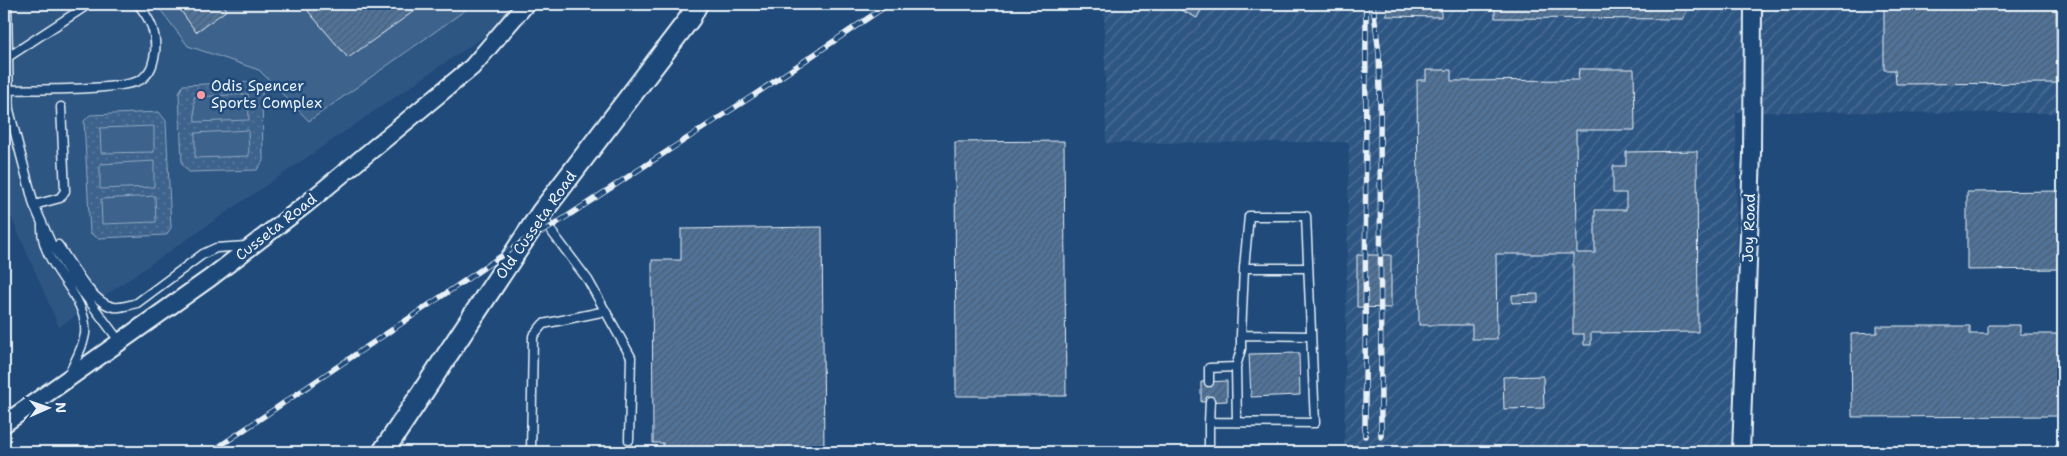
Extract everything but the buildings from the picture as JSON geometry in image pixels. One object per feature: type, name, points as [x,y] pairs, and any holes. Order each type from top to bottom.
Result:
[{"type":"street","name":"Cusseta Road","points":[[4,424],[120,342],[306,205],[472,67],[526,4]]},
{"type":"street","name":"Old Cusseta Road","points":[[383,452],[542,212],[690,18],[697,4]]},
{"type":"street","name":"Joy Road","points":[[1741,452],[1752,154],[1753,4]]},
{"type":"lane","points":[[7,4],[9,110],[34,205],[51,243],[72,278],[120,342]]},
{"type":"lane","points":[[8,57],[89,4]]},
{"type":"lane","points":[[9,90],[98,87],[123,85],[141,80],[153,67],[156,44],[150,20],[138,4]]},
{"type":"lane","points":[[34,205],[60,198],[65,191],[61,107]]},
{"type":"lane","points":[[542,212],[549,228],[588,280],[631,357],[629,440]]},
{"type":"lane","points":[[1209,422],[1315,423],[1306,216],[1249,216],[1244,268],[1241,349],[1236,367],[1237,422]]},
{"type":"lane","points":[[42,223],[93,295],[112,307],[124,307],[137,302],[203,254],[216,248],[252,246]]},
{"type":"lane","points":[[42,223],[42,236],[48,257],[79,303],[83,318],[85,333],[82,347],[65,380]]},
{"type":"lane","points":[[1244,268],[1308,268]]},
{"type":"lane","points":[[531,452],[533,336],[543,324],[606,311]]},
{"type":"lane","points":[[1241,335],[1310,336]]},
{"type":"lane","points":[[1209,382],[1209,368],[1236,367]]},
{"type":"lane","points":[[1209,452],[1210,401]]},
{"type":"shaded area","name":"Odis Spencer Sports Complex","points":[[4,4],[531,4],[59,327],[7,207],[4,186]]},
{"type":"shaded area","points":[[156,4],[474,4],[309,121],[259,70],[188,46]]},
{"type":"shaded area","points":[[1104,4],[2063,4],[2063,113],[1736,112],[1738,452],[1344,452],[1349,142],[1106,143]]},
{"type":"shaded area","points":[[255,82],[262,90],[263,161],[257,170],[189,172],[182,164],[179,93],[183,85]]},
{"type":"shaded area","points":[[248,94],[249,120],[195,122],[194,97]]},
{"type":"shaded area","points":[[159,112],[166,121],[171,228],[166,235],[98,238],[90,233],[84,121],[90,115]]},
{"type":"shaded area","points":[[154,126],[154,152],[101,153],[100,128]]},
{"type":"shaded area","points":[[248,130],[249,156],[195,158],[195,133]]},
{"type":"shaded area","points":[[154,161],[154,187],[100,189],[100,164]]},
{"type":"shaded area","points":[[155,196],[156,222],[102,224],[101,199]]},
{"type":"railway","points":[[211,452],[522,242],[549,228],[754,95],[889,4]]},
{"type":"railway","points":[[1365,436],[1366,4]]},
{"type":"railway","points":[[1373,4],[1379,54],[1380,93],[1381,437]]},
{"type":"place","name":"Odis Spencer Sports Complex","points":[[201,95]]}]
